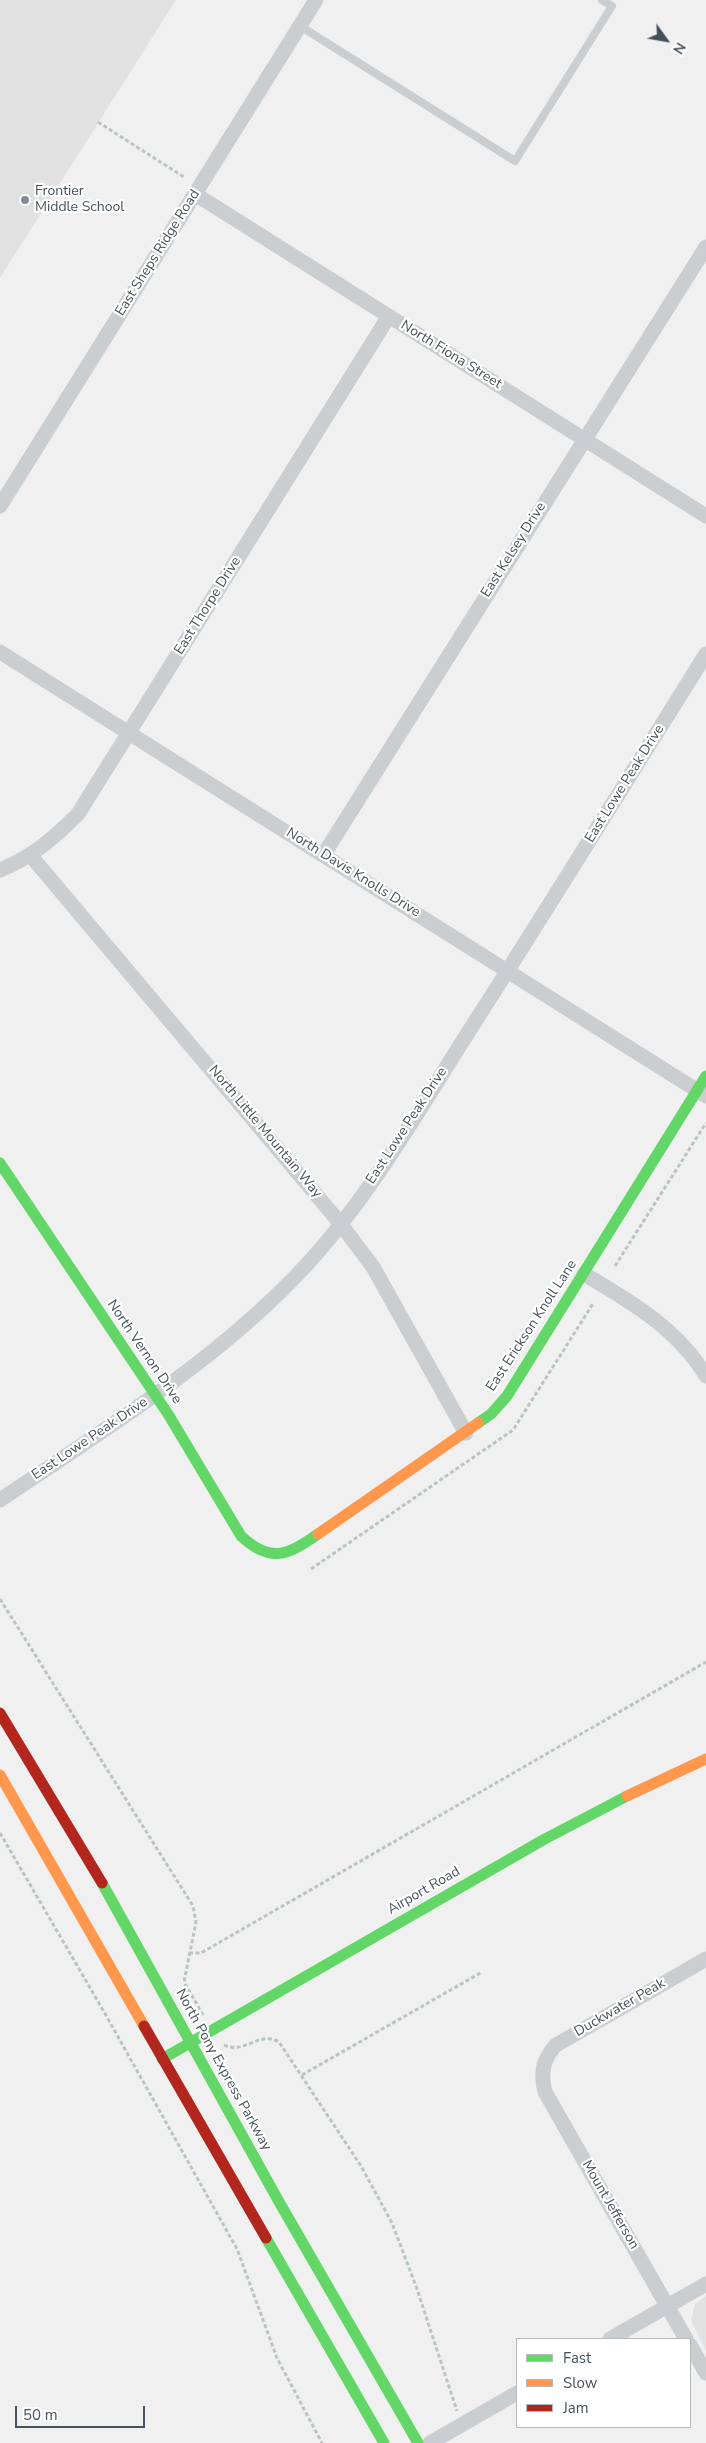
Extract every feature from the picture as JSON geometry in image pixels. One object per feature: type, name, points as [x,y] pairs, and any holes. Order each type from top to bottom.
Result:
[{"type":"street","name":"East Sheps Ridge Road","points":[[0,506],[316,0]]},
{"type":"street","name":"North Fiona Street","points":[[195,194],[706,516]]},
{"type":"street","name":"East Kelsey Drive","points":[[324,854],[706,247]]},
{"type":"street","name":"East Thorpe Drive","points":[[0,870],[31,856],[54,838],[78,814],[389,316]]},
{"type":"street","name":"North Davis Knolls Drive","points":[[0,652],[324,854],[701,1093]]},
{"type":"street","name":"East Lowe Peak Drive","points":[[0,1500],[155,1395],[216,1350],[295,1277],[340,1224],[378,1174],[508,971],[706,654]]},
{"type":"street","name":"North Little Mountain Way","points":[[31,856],[340,1224],[373,1267],[466,1433]]},
{"type":"street","name":"East Erickson Knoll Lane","points":[[265,1554],[280,1555],[294,1551],[491,1414],[507,1396],[701,1093],[706,1076]]},
{"type":"street","name":"North Vernon Drive","points":[[0,1163],[155,1395],[241,1536],[265,1554]]},
{"type":"street","points":[[584,1274],[654,1318],[681,1341],[706,1376]]},
{"type":"street","name":"North Pony Express Parkway","points":[[0,1713],[104,1886],[283,2208],[418,2443]]},
{"type":"street","name":"Airport Road","points":[[162,2059],[542,1840],[652,1783],[706,1759]]},
{"type":"street","points":[[0,1775],[384,2443]]},
{"type":"street","name":"Duckwater Peak","points":[[543,2067],[556,2045],[706,1958]]},
{"type":"street","name":"Mount Jefferson","points":[[543,2067],[542,2076],[545,2092],[685,2338]]},
{"type":"street","points":[[612,2338],[706,2284]]},
{"type":"street","points":[[691,2347],[706,2373]]},
{"type":"street","points":[[430,2443],[516,2394]]},
{"type":"lane","points":[[300,26],[515,161],[612,6],[602,0]]},
{"type":"path","points":[[98,122],[184,177]]},
{"type":"path","points":[[615,1266],[706,1123]]},
{"type":"path","points":[[189,1953],[201,1953],[706,1662]]},
{"type":"path","points":[[0,1833],[103,2010],[237,2249],[277,2358],[322,2443]]},
{"type":"path","points":[[302,2076],[482,1972]]},
{"type":"shaded area","name":"Frontier Middle School","points":[[0,0],[176,0],[0,278]]},
{"type":"shaded area","points":[[706,2296],[706,2351],[691,2321],[695,2304]]},
{"type":"traffic: fast","points":[[478,1423],[491,1414],[507,1396],[706,1076]]},
{"type":"traffic: fast","points":[[0,1163],[168,1414],[241,1536],[261,1550],[280,1553],[298,1547],[318,1534]]},
{"type":"traffic: fast","points":[[162,2059],[543,1840],[627,1796]]},
{"type":"traffic: fast","points":[[102,1883],[278,2200],[418,2443]]},
{"type":"traffic: fast","points":[[266,2238],[384,2443]]},
{"type":"traffic: slow","points":[[318,1534],[478,1423]]},
{"type":"traffic: slow","points":[[627,1796],[706,1759]]},
{"type":"traffic: slow","points":[[0,1775],[144,2026]]},
{"type":"traffic: jam","points":[[0,1713],[102,1883]]},
{"type":"traffic: jam","points":[[144,2026],[266,2238]]},
{"type":"place","name":"Frontier Middle School","points":[[25,200]]}]
